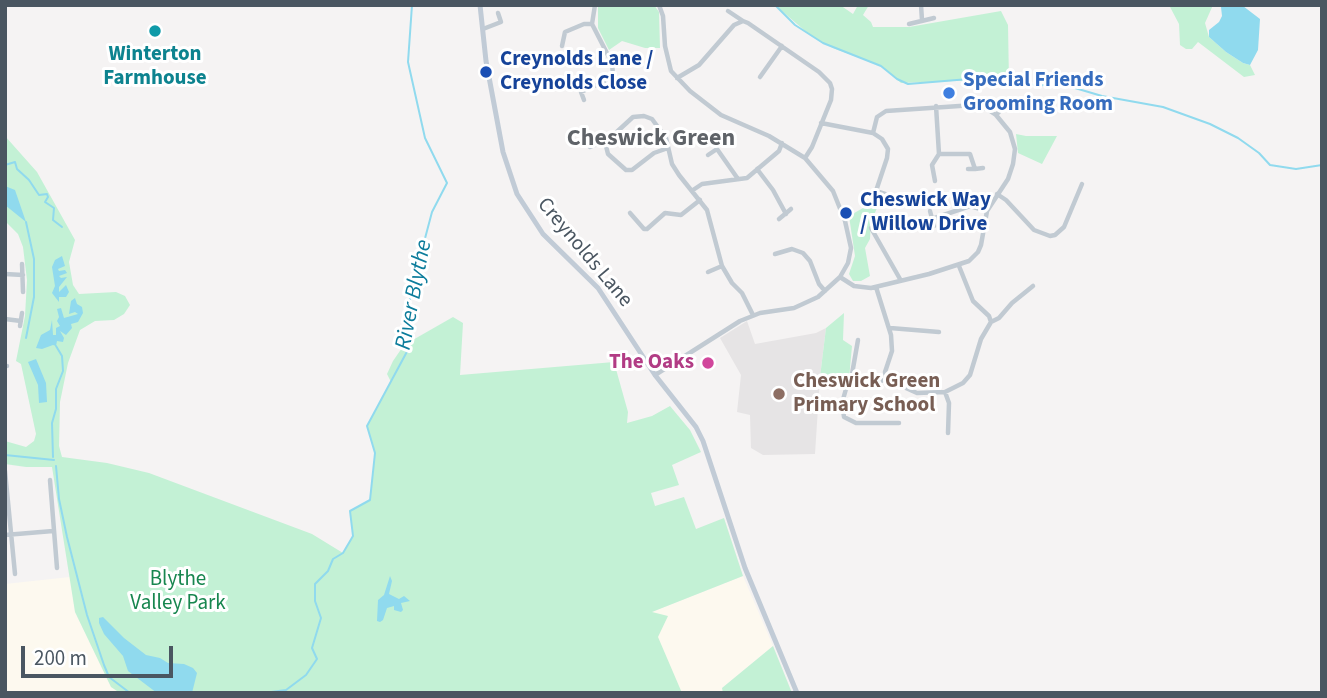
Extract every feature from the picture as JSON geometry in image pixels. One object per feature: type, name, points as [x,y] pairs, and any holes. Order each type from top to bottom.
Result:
[{"type":"street","name":"Creynolds Lane","points":[[480,5],[486,61],[503,152],[517,194],[542,234],[598,288],[655,375],[687,414],[703,440],[745,568],[797,693]]},
{"type":"street","points":[[584,100],[581,92],[610,79],[613,75],[612,62],[593,24],[595,5]]},
{"type":"street","points":[[655,375],[740,321],[753,315],[794,308],[812,301],[840,277],[848,263],[851,248],[845,221],[833,191],[805,158],[782,143],[720,115],[677,78],[668,64],[663,16],[659,5]]},
{"type":"street","points":[[921,5],[922,20]]},
{"type":"street","points":[[728,11],[830,81],[832,95],[812,147],[805,158]]},
{"type":"street","points":[[483,29],[501,22],[498,13]]},
{"type":"street","points":[[909,24],[934,18]]},
{"type":"street","points":[[677,78],[699,65],[734,25],[743,22]]},
{"type":"street","points":[[562,46],[565,33],[584,24],[593,24]]},
{"type":"street","points":[[760,77],[782,46]]},
{"type":"street","points":[[840,277],[854,286],[876,287],[959,266],[969,261],[978,251],[987,211],[1011,172],[1015,149],[1010,132],[996,115],[974,105],[886,111],[877,117],[873,133]]},
{"type":"street","points":[[935,181],[932,165],[939,155],[936,106]]},
{"type":"street","points":[[996,115],[1004,107],[1027,107]]},
{"type":"street","points":[[590,147],[604,142],[633,117],[644,116],[652,119],[666,138],[679,175],[693,190],[712,222],[722,266],[742,293],[753,315]]},
{"type":"street","points":[[821,123],[873,133],[882,139],[888,149],[887,158],[876,191],[885,194]]},
{"type":"street","points":[[604,142],[608,153],[626,170],[632,170],[654,153],[668,148]]},
{"type":"street","points":[[693,190],[702,184],[747,177],[779,151],[782,143]]},
{"type":"street","points":[[708,155],[717,149],[739,180]]},
{"type":"street","points":[[939,155],[967,153],[973,157],[975,169]]},
{"type":"street","points":[[968,169],[983,168]]},
{"type":"street","points":[[757,169],[774,190],[786,214]]},
{"type":"street","points":[[998,194],[1034,230],[1050,236],[1064,227],[1082,184]]},
{"type":"street","points":[[630,213],[647,229],[665,213],[681,215],[700,200]]},
{"type":"street","points":[[932,219],[970,206],[987,211]]},
{"type":"street","points":[[779,219],[791,209]]},
{"type":"street","points":[[930,211],[934,226]]},
{"type":"street","points":[[871,228],[900,279]]},
{"type":"street","points":[[775,254],[792,249],[803,253],[825,291]]},
{"type":"street","points":[[22,264],[23,292]]},
{"type":"street","points":[[708,272],[722,266]]},
{"type":"street","points":[[959,266],[966,289],[991,322]]},
{"type":"street","points":[[5,274],[23,275]]},
{"type":"street","points":[[900,423],[856,423],[847,420],[843,411],[843,394],[854,382],[879,382],[886,379],[918,393],[945,392],[955,388],[971,375],[981,339],[991,322],[999,318],[1033,286]]},
{"type":"street","points":[[876,287],[890,328],[892,351],[885,372],[886,379]]},
{"type":"street","points":[[5,319],[20,323],[22,313]]},
{"type":"street","points":[[890,328],[939,332]]},
{"type":"street","points":[[854,382],[852,374],[858,340]]},
{"type":"street","points":[[945,392],[948,403],[948,433]]},
{"type":"street","points":[[5,471],[8,535],[15,574]]},
{"type":"street","points":[[50,480],[57,568]]},
{"type":"street","points":[[8,535],[54,531]]},
{"type":"shaded area","name":"Cheswick Green Primary School","points":[[747,321],[755,344],[816,333],[826,328],[815,454],[763,455],[751,448],[750,415],[737,412],[741,375],[720,338]]},
{"type":"shaded area","points":[[743,576],[773,646],[722,688],[723,693],[567,693],[624,623]]},
{"type":"shaded area","points":[[70,577],[75,612],[111,687],[120,693],[5,693],[5,584]]},
{"type":"green space","points":[[598,5],[654,5],[659,12],[660,48],[645,48],[622,41],[609,50],[598,28]]},
{"type":"green space","points":[[775,5],[840,5],[853,14],[858,5],[869,5],[863,15],[873,27],[909,27],[1001,11],[1008,25],[1009,82],[980,80],[901,83],[881,66],[833,48],[811,36]]},
{"type":"green space","points":[[1169,5],[1213,5],[1205,23],[1209,37],[1226,52],[1250,65],[1255,75],[1244,77],[1198,42],[1192,49],[1180,45],[1179,24]]},
{"type":"green space","points":[[1016,134],[1057,136],[1042,164],[1018,153]]},
{"type":"green space","name":"Blythe Valley Park","points":[[5,136],[37,172],[75,240],[69,262],[73,285],[79,294],[116,292],[125,296],[130,305],[124,314],[114,320],[95,321],[80,330],[68,363],[60,402],[59,446],[62,457],[107,463],[149,473],[312,534],[343,553],[353,536],[350,511],[370,500],[375,453],[367,426],[391,382],[387,374],[393,361],[404,345],[453,317],[463,323],[460,375],[614,362],[628,412],[627,423],[652,416],[670,406],[690,430],[701,452],[672,465],[679,485],[651,493],[655,506],[684,497],[696,529],[724,518],[743,576],[652,612],[668,616],[658,637],[682,693],[120,693],[111,687],[75,612],[52,467],[5,464],[5,441],[26,447],[34,441],[36,434],[21,364],[16,361],[25,316],[27,280],[23,247],[18,234],[5,221]]},
{"type":"green space","points":[[869,200],[878,201],[871,222],[870,239],[865,248],[870,276],[861,281],[853,281],[849,274],[855,256],[849,216],[863,208]]},
{"type":"green space","points":[[844,313],[843,340],[852,346],[849,379],[820,377],[826,328]]},
{"type":"green space","points":[[773,646],[792,693],[723,693],[722,688]]},
{"type":"water","points":[[1243,6],[1260,19],[1258,50],[1250,65],[1226,52],[1209,37],[1209,30],[1219,22],[1222,16],[1221,7]]},
{"type":"water","points":[[5,186],[15,190],[26,222],[5,205]]},
{"type":"water","points":[[62,256],[65,266],[58,269],[67,273],[59,276],[67,277],[59,287],[59,292],[66,285],[69,292],[66,297],[59,297],[59,302],[52,293],[55,286],[52,267],[55,260]]},
{"type":"water","points":[[75,298],[83,313],[78,322],[71,324],[72,328],[66,335],[60,331],[63,342],[57,341],[56,346],[36,348],[41,335],[50,330],[52,320],[53,335],[56,335],[56,328],[60,326],[57,309],[61,308],[64,318],[78,314],[69,314],[71,301]]},
{"type":"water","points":[[36,359],[46,383],[47,402],[39,403],[38,385],[28,362]]},
{"type":"water","points":[[390,576],[392,581],[389,594],[399,599],[404,596],[410,601],[401,603],[401,612],[394,610],[394,606],[387,608],[380,622],[377,621],[378,600],[384,595]]},
{"type":"water","points":[[103,617],[146,655],[193,668],[197,673],[192,693],[157,693],[128,671],[123,656],[104,634],[99,623],[99,618]]},
{"type":"waterway","name":"River Blythe","points":[[264,693],[286,690],[306,675],[317,659],[312,648],[321,618],[315,601],[315,584],[328,571],[333,559],[343,553],[353,536],[350,511],[370,500],[375,453],[367,426],[410,346],[410,295],[432,212],[447,183],[425,138],[408,62],[412,5]]},
{"type":"waterway","points":[[775,5],[795,25],[823,43],[881,66],[908,84],[969,79],[1015,81]]},
{"type":"waterway","points":[[1030,84],[1037,86],[1058,83],[1102,96],[1163,107],[1210,124],[1238,138],[1270,165],[1296,169],[1322,165]]},
{"type":"waterway","points":[[5,165],[15,162],[17,169],[39,195],[47,194],[45,202],[54,208],[53,220],[62,227]]},
{"type":"waterway","points":[[26,222],[34,259],[34,297],[26,338]]},
{"type":"waterway","points":[[53,457],[52,423],[56,409],[56,389],[63,371],[62,356],[56,346]]},
{"type":"waterway","points":[[5,455],[54,460]]},
{"type":"waterway","points":[[56,466],[59,499],[87,615],[109,677],[130,693]]},
{"type":"place","name":"Winterton Farmhouse","points":[[155,31]]},
{"type":"place","name":"Creynolds Lane / Creynolds Close","points":[[486,72]]},
{"type":"place","name":"Special Friends Grooming Room","points":[[949,93]]},
{"type":"place","name":"Cheswick Way / Willow Drive","points":[[846,213]]},
{"type":"place","name":"The Oaks","points":[[708,363]]},
{"type":"place","name":"Cheswick Green Primary School","points":[[779,394]]},
{"type":"district","name":"Cheswick Green","points":[[651,140]]}]
